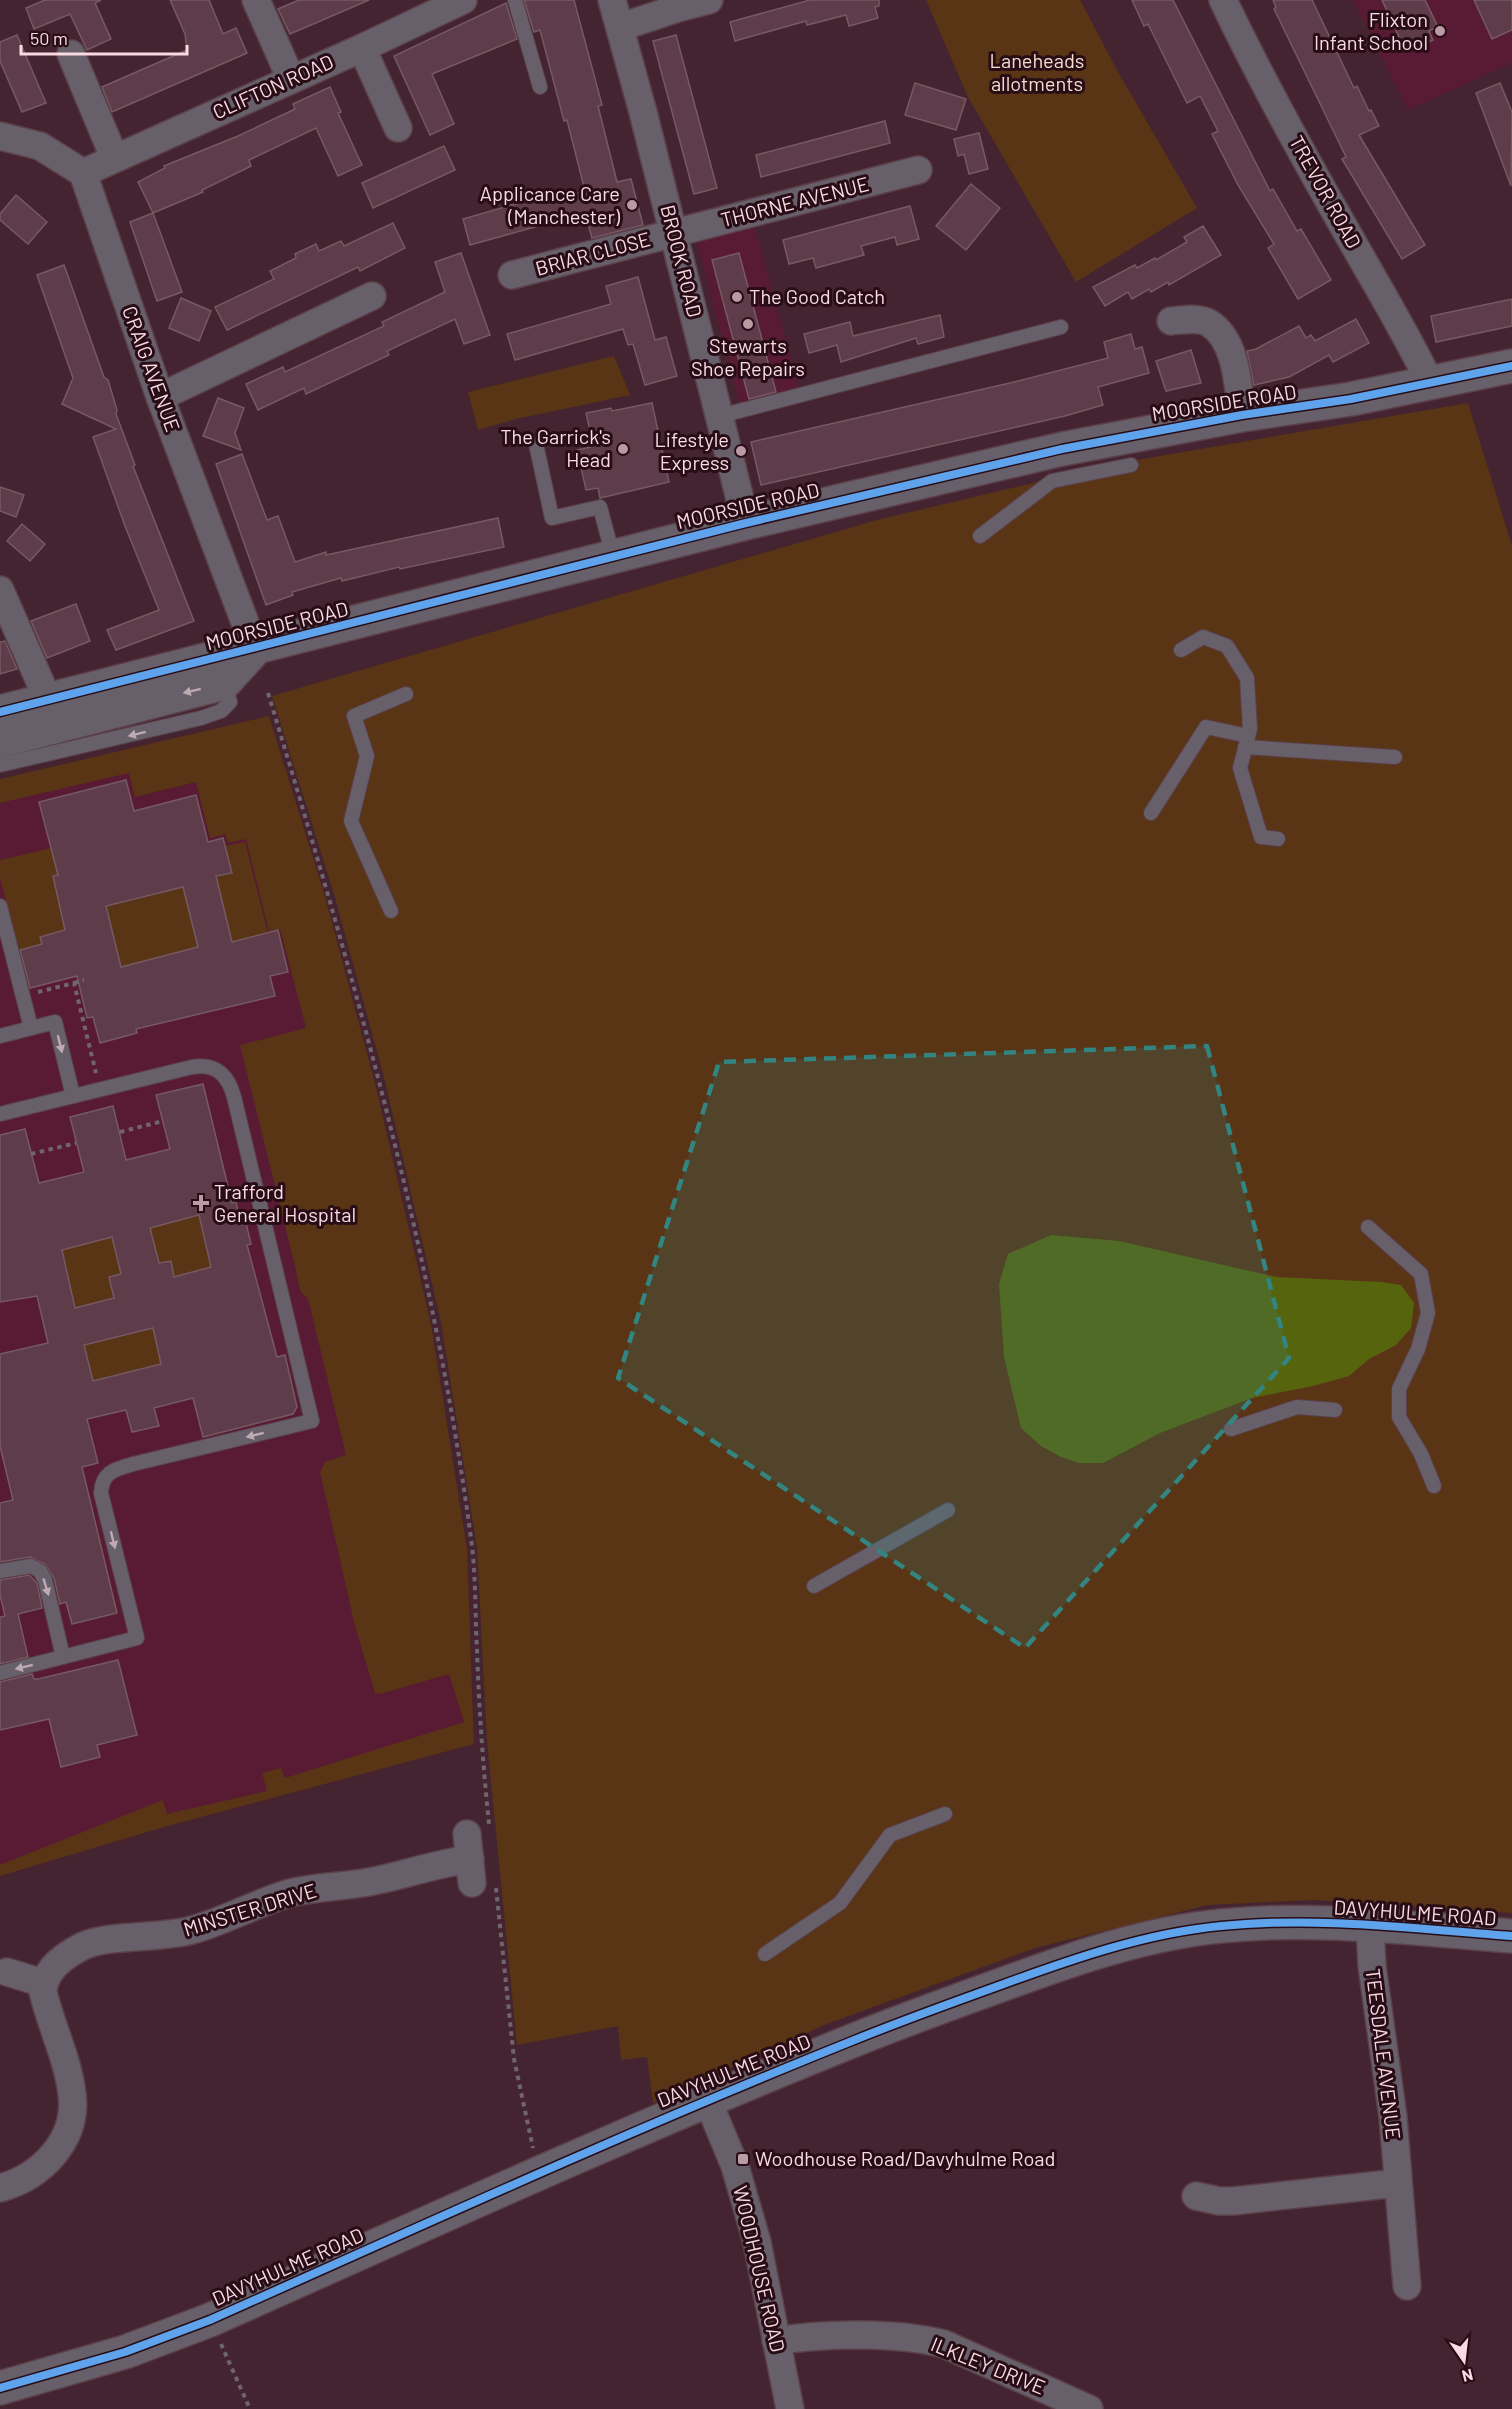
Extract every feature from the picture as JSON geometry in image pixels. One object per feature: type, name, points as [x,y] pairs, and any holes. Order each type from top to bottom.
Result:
[{"type":"street","points":[[256,0],[291,79]]},
{"type":"street","name":"CLIFTON ROAD","points":[[83,173],[114,157],[362,48],[463,0]]},
{"type":"street","name":"BROOK ROAD","points":[[612,0],[674,233],[746,523]]},
{"type":"street","points":[[621,27],[709,0]]},
{"type":"street","name":"TREVOR ROAD","points":[[1223,0],[1248,53],[1406,333],[1430,383]]},
{"type":"street","points":[[362,48],[398,128]]},
{"type":"street","points":[[70,54],[114,157]]},
{"type":"street","points":[[0,136],[40,146],[83,173]]},
{"type":"street","name":"THORNE AVENUE","points":[[674,233],[918,170]]},
{"type":"street","name":"CRAIG AVENUE","points":[[83,173],[160,397],[255,649]]},
{"type":"street","name":"BRIAR CLOSE","points":[[513,275],[674,233]]},
{"type":"street","points":[[160,397],[372,296]]},
{"type":"street","points":[[1171,321],[1194,319],[1209,323],[1221,335],[1233,357],[1242,415]]},
{"type":"street","name":"MOORSIDE ROAD","points":[[0,741],[52,713],[255,649],[746,523],[1062,449],[1242,415],[1351,399],[1512,366]]},
{"type":"street","points":[[3,604],[52,713]]},
{"type":"street","name":"MOORSIDE ROAD","points":[[0,712],[52,713],[224,683],[255,649]]},
{"type":"street","name":"MINSTER DRIVE","points":[[43,1983],[56,1965],[85,1945],[104,1940],[147,1938],[192,1930],[292,1893],[363,1883],[479,1857]]},
{"type":"street","name":"DAVYHULME ROAD","points":[[0,2388],[125,2352],[210,2320],[707,2099],[896,2023],[1048,1968],[1120,1946],[1163,1935],[1220,1926],[1271,1923],[1370,1925],[1512,1936]]},
{"type":"street","name":"TEESDALE AVENUE","points":[[1370,1925],[1372,1966],[1392,2117],[1407,2286]]},
{"type":"street","points":[[0,2188],[34,2175],[48,2163],[67,2131],[73,2098],[70,2081],[45,2002],[43,1983],[7,1972]]},
{"type":"street","name":"WOODHOUSE ROAD","points":[[707,2099],[722,2131],[743,2191],[757,2242],[790,2409]]},
{"type":"street","points":[[1196,2196],[1219,2201],[1398,2183]]},
{"type":"street","name":"ILKLEY DRIVE","points":[[776,2341],[815,2336],[907,2337],[944,2344],[1089,2409]]},
{"type":"lane","points":[[515,0],[540,87]]},
{"type":"lane","points":[[720,416],[1061,327]]},
{"type":"lane","points":[[536,444],[552,518],[600,507],[613,556]]},
{"type":"lane","points":[[980,536],[1052,481],[1131,465]]},
{"type":"lane","points":[[1181,650],[1203,637],[1227,646],[1247,678],[1250,729],[1240,768],[1261,837],[1278,839]]},
{"type":"lane","points":[[0,765],[201,718],[221,711],[230,702],[224,683]]},
{"type":"lane","points":[[391,911],[351,821],[367,756],[354,716],[406,694]]},
{"type":"lane","points":[[1151,813],[1206,727],[1247,741],[1395,757]]},
{"type":"lane","points":[[0,906],[31,1028]]},
{"type":"lane","points":[[0,1036],[55,1022],[73,1096]]},
{"type":"lane","points":[[0,1114],[202,1065],[211,1066],[227,1078],[239,1116],[312,1422],[133,1464],[115,1469],[106,1475],[101,1493],[137,1638],[0,1673]]},
{"type":"lane","points":[[1368,1227],[1420,1274],[1428,1313],[1418,1349],[1399,1389],[1399,1417],[1421,1454],[1434,1486]]},
{"type":"lane","points":[[1231,1429],[1297,1407],[1335,1410]]},
{"type":"lane","points":[[814,1586],[948,1510]]},
{"type":"lane","points":[[0,1571],[31,1566],[40,1571],[45,1580],[63,1657]]},
{"type":"lane","points":[[765,1954],[840,1903],[890,1835],[945,1814]]},
{"type":"path","points":[[268,693],[328,892],[380,1082],[436,1322],[472,1548],[481,1745],[479,1857],[514,2059],[538,2174]]},
{"type":"path","points":[[74,983],[84,980]]},
{"type":"path","points":[[120,1132],[163,1121]]},
{"type":"path","points":[[31,1154],[76,1143]]},
{"type":"path","points":[[210,2320],[250,2409]]},
{"type":"highlighted area","points":[[1207,1046],[1289,1358],[1025,1648],[618,1378],[719,1062]]},
{"type":"shaded area","name":"Flixton Infant School","points":[[1353,0],[1512,0],[1512,63],[1408,110]]},
{"type":"shaded area","points":[[754,223],[799,389],[740,405],[696,239]]},
{"type":"shaded area","name":"Trafford General Hospital","points":[[269,716],[324,893],[375,1083],[431,1324],[467,1549],[474,1744],[164,1827],[0,1876],[0,779]]},
{"type":"shaded area","points":[[1051,1235],[1119,1241],[1276,1277],[1401,1285],[1414,1303],[1411,1328],[1396,1345],[1369,1359],[1349,1376],[1252,1398],[1160,1433],[1103,1463],[1079,1463],[1061,1457],[1041,1446],[1021,1428],[1004,1357],[999,1284],[1008,1254]]},
{"type":"green space","name":"Laneheads allotments","points":[[926,0],[1080,0],[1118,72],[1197,208],[1076,282],[968,97]]},
{"type":"green space","points":[[614,356],[630,395],[516,419],[478,430],[468,392]]},
{"type":"green space","points":[[1468,403],[1512,546],[1512,1913],[1314,1900],[1208,1905],[1035,1948],[824,2025],[653,2103],[647,2057],[621,2060],[618,2026],[517,2045],[487,1741],[477,1548],[441,1322],[384,1077],[334,894],[272,696],[877,520],[1113,464]]},
{"type":"green space","points":[[269,716],[324,893],[375,1083],[431,1324],[467,1549],[474,1744],[164,1827],[0,1876],[0,1865],[163,1800],[167,1814],[267,1791],[262,1773],[281,1768],[285,1778],[464,1722],[449,1674],[380,1694],[375,1693],[355,1626],[320,1472],[325,1462],[346,1455],[308,1299],[300,1291],[240,1045],[306,1028],[280,929],[269,931],[246,839],[228,843],[225,834],[210,838],[196,782],[135,797],[129,773],[0,803],[0,779]]},
{"type":"green space","points":[[245,842],[268,933],[232,942],[216,876],[232,872],[225,846]]},
{"type":"green space","points":[[51,848],[58,875],[53,877],[56,890],[65,904],[59,906],[65,929],[74,937],[53,933],[40,937],[42,944],[19,950],[0,878],[0,860]]},
{"type":"green space","points":[[183,884],[199,950],[167,955],[122,969],[105,903],[130,897],[131,900],[154,895],[154,891]]},
{"type":"green space","points":[[208,1214],[218,1275],[191,1273],[174,1277],[171,1261],[159,1263],[147,1228]]},
{"type":"green space","points":[[120,1235],[115,1252],[121,1274],[109,1277],[119,1318],[75,1321],[59,1250]]},
{"type":"green space","points":[[163,1326],[168,1347],[158,1350],[159,1358],[171,1362],[93,1381],[70,1349]]},
{"type":"building","points":[[45,0],[101,0],[95,3],[111,39],[87,50],[70,14],[34,29],[26,8]]},
{"type":"building","points":[[170,0],[209,0],[223,34],[236,28],[247,53],[112,112],[102,87],[187,50],[185,34]]},
{"type":"building","points":[[299,0],[369,0],[290,34],[278,9]]},
{"type":"building","points":[[524,0],[574,0],[602,105],[598,106],[617,182],[631,179],[643,225],[592,238],[585,213],[470,245],[463,219],[547,195],[549,200],[585,191],[540,30],[534,32]]},
{"type":"building","points":[[810,0],[879,0],[879,6],[875,7],[878,18],[849,26],[846,15],[807,25],[806,21],[735,41],[730,22]]},
{"type":"building","points":[[1132,0],[1173,0],[1270,191],[1273,189],[1297,231],[1301,229],[1331,280],[1298,299],[1268,248],[1274,244],[1238,185],[1212,134],[1218,131],[1200,96],[1187,103],[1148,24],[1144,26]]},
{"type":"building","points":[[1273,0],[1312,0],[1354,88],[1357,86],[1379,126],[1359,135],[1425,245],[1402,259],[1342,159],[1346,157],[1274,9],[1276,7]]},
{"type":"building","points":[[1382,0],[1425,0],[1438,27],[1429,31],[1433,40],[1406,52]]},
{"type":"building","points":[[1474,0],[1512,0],[1512,30],[1492,39]]},
{"type":"building","points":[[506,3],[517,39],[432,74],[454,124],[430,135],[394,56]]},
{"type":"building","points":[[17,35],[46,103],[22,112],[0,61],[0,42]]},
{"type":"building","points":[[676,35],[717,188],[694,194],[653,41]]},
{"type":"building","points":[[915,83],[966,99],[956,130],[905,115]]},
{"type":"building","points":[[1500,83],[1512,112],[1511,186],[1476,93]]},
{"type":"building","points":[[330,87],[341,112],[338,113],[362,165],[338,176],[316,128],[249,160],[251,166],[202,190],[203,192],[153,213],[138,182],[165,168],[164,166],[238,136],[295,109],[293,104]]},
{"type":"building","points":[[885,121],[890,143],[761,177],[756,155]]},
{"type":"building","points":[[979,133],[988,169],[969,174],[964,154],[958,156],[954,139]]},
{"type":"building","points":[[444,146],[455,170],[373,208],[362,183]]},
{"type":"building","points":[[971,184],[1000,208],[966,250],[936,226]]},
{"type":"building","points":[[16,195],[47,222],[28,244],[0,220],[0,214]]},
{"type":"building","points":[[910,206],[919,239],[897,245],[895,237],[861,246],[864,255],[816,268],[813,258],[789,264],[783,240]]},
{"type":"building","points":[[153,213],[182,292],[157,301],[130,222]]},
{"type":"building","points":[[393,223],[405,248],[360,271],[358,267],[227,330],[215,307],[274,279],[270,271],[296,258],[295,254],[316,244],[319,251],[341,241],[344,246]]},
{"type":"building","points":[[1203,226],[1221,255],[1169,285],[1168,282],[1151,292],[1149,289],[1132,299],[1128,292],[1105,306],[1093,287],[1135,265],[1137,268],[1155,258],[1156,260],[1187,242],[1184,237]]},
{"type":"building","points":[[461,253],[490,335],[464,344],[455,319],[387,351],[389,355],[306,394],[304,388],[258,410],[246,384],[283,367],[285,372],[384,326],[382,322],[445,292],[435,262]]},
{"type":"building","points":[[739,253],[776,392],[749,399],[712,260]]},
{"type":"building","points":[[64,265],[104,377],[108,380],[117,410],[116,414],[135,465],[133,466],[194,621],[116,650],[107,630],[159,610],[125,526],[93,437],[116,429],[62,404],[73,378],[37,275]]},
{"type":"building","points":[[638,277],[655,340],[666,337],[677,376],[645,385],[633,344],[628,345],[623,329],[515,360],[507,334],[611,304],[606,286]]},
{"type":"building","points":[[181,298],[211,311],[199,341],[169,328]]},
{"type":"building","points":[[1512,299],[1512,326],[1436,342],[1431,316]]},
{"type":"building","points":[[940,315],[944,337],[918,344],[916,338],[841,362],[837,345],[809,353],[804,334],[850,322],[853,336]]},
{"type":"building","points":[[1356,319],[1369,343],[1333,362],[1329,355],[1289,377],[1254,385],[1247,351],[1256,349],[1299,326],[1306,338],[1311,335],[1315,341]]},
{"type":"building","points":[[1131,334],[1135,349],[1142,347],[1149,373],[1098,387],[1103,405],[1065,416],[761,485],[751,442],[1010,383],[1108,358],[1104,342]]},
{"type":"building","points":[[1191,350],[1201,383],[1166,391],[1156,361]]},
{"type":"building","points":[[218,398],[244,408],[235,433],[241,450],[203,436]]},
{"type":"building","name":"The Garrick's Head","points":[[652,403],[669,482],[600,498],[598,488],[586,490],[577,450],[591,447],[589,439],[592,439],[586,413],[611,408],[612,411]]},
{"type":"building","points":[[242,454],[267,520],[278,516],[295,562],[326,552],[326,555],[498,518],[504,547],[400,569],[399,567],[342,581],[341,578],[292,592],[293,595],[266,605],[216,464]]},
{"type":"building","points":[[0,487],[24,495],[16,517],[0,511]]},
{"type":"building","points":[[22,524],[45,544],[30,561],[7,541]]},
{"type":"building","points":[[76,604],[90,641],[47,658],[31,621]]},
{"type":"building","points":[[5,641],[17,669],[0,674],[0,642]]},
{"type":"building","points":[[126,780],[134,811],[196,795],[208,842],[223,838],[232,873],[216,876],[232,942],[278,930],[288,972],[270,976],[275,996],[136,1029],[137,1033],[100,1043],[93,1017],[87,1018],[77,976],[30,988],[20,950],[42,944],[40,937],[65,930],[53,876],[58,875],[39,802]],"holes":[[[183,887],[198,947],[121,967],[106,906]]]},
{"type":"building","points":[[203,1084],[232,1203],[236,1202],[240,1220],[245,1219],[251,1244],[247,1245],[277,1357],[285,1355],[297,1407],[293,1414],[203,1437],[193,1398],[154,1408],[159,1426],[132,1432],[126,1410],[87,1419],[98,1463],[82,1467],[117,1613],[72,1624],[66,1602],[60,1604],[54,1578],[45,1564],[30,1557],[0,1562],[0,1503],[13,1500],[0,1446],[0,1354],[48,1343],[37,1296],[0,1302],[0,1135],[25,1129],[39,1183],[84,1172],[70,1117],[113,1106],[126,1160],[170,1149],[156,1095]],"holes":[[[199,1215],[211,1267],[174,1277],[171,1261],[159,1263],[150,1228]],[[112,1237],[121,1274],[109,1277],[114,1298],[75,1308],[62,1250]],[[153,1328],[161,1364],[93,1381],[84,1345]]]},
{"type":"building","points":[[29,1575],[37,1583],[42,1608],[18,1614],[28,1657],[0,1664],[0,1617],[5,1616],[0,1595],[0,1580]]},
{"type":"building","points":[[118,1660],[137,1735],[97,1745],[100,1757],[61,1767],[49,1719],[0,1730],[0,1682],[32,1674],[34,1679],[38,1679]]},
{"type":"cycle path","points":[[0,712],[746,523],[1062,449],[1242,415],[1351,399],[1512,366]]},
{"type":"cycle path","points":[[0,2388],[125,2352],[210,2320],[771,2074],[926,2012],[1110,1948],[1193,1929],[1257,1923],[1330,1923],[1512,1936]]},
{"type":"place","name":"Flixton Infant School","points":[[1440,31]]},
{"type":"place","name":"Applicance Care (Manchester)","points":[[632,205]]},
{"type":"place","name":"The Good Catch","points":[[737,297]]},
{"type":"place","name":"Stewarts Shoe Repairs","points":[[748,324]]},
{"type":"place","name":"The Garrick's Head","points":[[623,449]]},
{"type":"place","name":"Lifestyle Express","points":[[741,451]]},
{"type":"place","name":"Trafford General Hospital","points":[[201,1203]]},
{"type":"place","name":"Woodhouse Road/Davyhulme Road","points":[[743,2159]]}]
